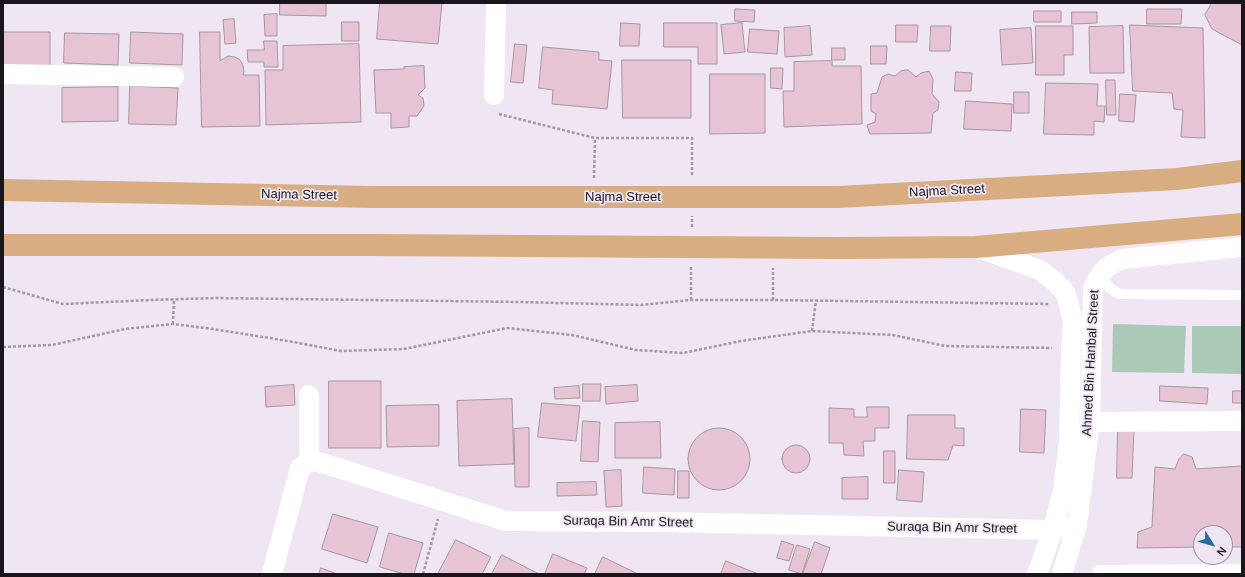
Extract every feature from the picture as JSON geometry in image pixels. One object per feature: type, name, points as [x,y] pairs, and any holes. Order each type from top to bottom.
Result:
[{"type":"main road","name":"Najma Street","points":[[3,190],[373,197],[838,197],[1177,179],[1242,171]]},
{"type":"main road","points":[[3,245],[373,245],[773,248],[976,247],[1242,224]]},
{"type":"street","points":[[494,95],[496,3]]},
{"type":"street","points":[[3,74],[174,77]]},
{"type":"street","name":"Ahmed Bin Hanbal Street","points":[[976,247],[1040,270],[1065,292],[1070,304],[1073,324],[1069,441],[1063,490],[1053,530],[1037,574]]},
{"type":"street","name":"Ahmed Bin Hanbal Street","points":[[1062,574],[1077,525],[1090,422],[1093,288],[1099,275],[1109,265],[1122,259],[1242,247]]},
{"type":"street","points":[[272,574],[300,468],[309,462],[309,396]]},
{"type":"street","points":[[1090,422],[1239,426]]},
{"type":"street","name":"Suraqa Bin Amr Street","points":[[309,462],[319,462],[506,521],[663,522],[1053,530],[1077,525]]},
{"type":"lane","points":[[1102,272],[1103,278],[1109,288],[1120,294],[1242,295]]},
{"type":"lane","points":[[1098,570],[1178,572],[1242,569]]},
{"type":"path","points":[[494,95],[495,110],[499,114],[595,138],[692,138]]},
{"type":"path","points":[[594,197],[595,138]]},
{"type":"path","points":[[773,248],[773,300]]},
{"type":"path","points":[[3,286],[63,304],[216,298],[641,305],[691,300],[816,300],[1070,304]]},
{"type":"path","points":[[173,324],[174,299]]},
{"type":"path","points":[[812,331],[816,300]]},
{"type":"path","points":[[3,347],[52,345],[126,329],[173,324],[288,341],[341,351],[404,349],[508,328],[572,335],[636,350],[683,353],[741,341],[812,331],[893,335],[945,346],[1071,348]]},
{"type":"path","points":[[423,574],[443,501]]},
{"type":"green space","points":[[1113,324],[1186,326],[1184,373],[1112,372]]},
{"type":"green space","points":[[1192,326],[1242,326],[1242,374],[1192,373]]},
{"type":"building","points":[[280,3],[326,3],[326,16],[280,15]]},
{"type":"building","points":[[380,3],[442,3],[438,44],[377,39]]},
{"type":"building","points":[[1212,3],[1242,3],[1242,45],[1212,29],[1205,15]]},
{"type":"building","points":[[735,9],[755,10],[754,22],[735,21]]},
{"type":"building","points":[[1147,9],[1182,9],[1181,24],[1147,24]]},
{"type":"building","points":[[1034,11],[1061,11],[1061,22],[1034,22]]},
{"type":"building","points":[[1072,12],[1097,12],[1097,23],[1072,24]]},
{"type":"building","points":[[277,14],[277,36],[265,36],[264,15]]},
{"type":"building","points":[[234,19],[236,43],[225,44],[223,20]]},
{"type":"building","points":[[342,22],[359,22],[359,41],[342,41]]},
{"type":"building","points":[[621,23],[640,24],[639,46],[620,46]]},
{"type":"building","points":[[664,23],[717,23],[717,64],[698,64],[698,47],[664,47]]},
{"type":"building","points":[[742,23],[745,52],[724,54],[721,25]]},
{"type":"building","points":[[896,25],[918,25],[917,42],[896,42]]},
{"type":"building","points":[[1130,25],[1203,28],[1205,138],[1181,137],[1183,110],[1174,109],[1172,93],[1133,91]]},
{"type":"building","points":[[810,26],[812,55],[785,57],[784,28]]},
{"type":"building","points":[[931,26],[951,26],[950,51],[930,51]]},
{"type":"building","points":[[1036,26],[1073,26],[1073,55],[1064,55],[1064,75],[1036,75]]},
{"type":"building","points":[[1123,26],[1124,73],[1090,73],[1089,27]]},
{"type":"building","points":[[1031,28],[1033,63],[1002,65],[1000,30]]},
{"type":"building","points":[[750,29],[779,31],[777,54],[748,52]]},
{"type":"building","points":[[3,32],[50,32],[50,67],[3,67]]},
{"type":"building","points":[[131,32],[183,34],[182,65],[130,63]]},
{"type":"building","points":[[200,32],[220,32],[220,61],[228,56],[235,57],[240,60],[243,65],[243,75],[259,75],[260,126],[202,127]]},
{"type":"building","points":[[65,33],[119,34],[118,65],[64,63]]},
{"type":"building","points":[[264,41],[277,41],[278,67],[264,67],[264,62],[248,62],[247,50],[264,50]]},
{"type":"building","points":[[359,44],[361,122],[266,125],[265,70],[283,70],[283,46]]},
{"type":"building","points":[[515,44],[527,45],[523,83],[511,82]]},
{"type":"building","points":[[871,46],[887,46],[886,64],[871,64]]},
{"type":"building","points":[[543,47],[599,52],[599,60],[612,61],[607,109],[552,104],[553,90],[539,88]]},
{"type":"building","points":[[832,48],[845,48],[845,60],[832,60]]},
{"type":"building","points":[[622,60],[691,60],[691,118],[623,118]]},
{"type":"building","points":[[832,61],[832,66],[861,66],[862,124],[784,127],[783,91],[794,91],[794,62]]},
{"type":"building","points":[[424,66],[425,88],[418,95],[423,98],[424,106],[417,116],[409,116],[409,127],[391,128],[391,113],[376,113],[374,70],[404,69],[404,67]]},
{"type":"building","points":[[771,68],[783,68],[782,89],[771,88]]},
{"type":"building","points":[[908,70],[916,77],[921,73],[929,71],[933,79],[932,94],[939,102],[938,110],[933,113],[931,133],[870,134],[867,125],[875,122],[876,114],[871,111],[871,94],[877,93],[882,77],[888,74],[895,76],[901,71]]},
{"type":"building","points":[[956,72],[972,73],[971,91],[955,91]]},
{"type":"building","points":[[710,74],[765,74],[765,133],[710,134]]},
{"type":"building","points":[[1106,80],[1115,80],[1116,115],[1107,115]]},
{"type":"building","points":[[1046,83],[1098,84],[1097,106],[1105,106],[1104,122],[1094,121],[1094,135],[1044,134]]},
{"type":"building","points":[[130,86],[178,88],[176,125],[129,124]]},
{"type":"building","points":[[118,87],[118,121],[62,122],[62,88]]},
{"type":"building","points":[[1014,92],[1029,92],[1029,113],[1014,113]]},
{"type":"building","points":[[1120,94],[1136,95],[1134,122],[1119,121]]},
{"type":"building","points":[[966,101],[1012,104],[1011,131],[964,129]]},
{"type":"building","points":[[329,381],[381,381],[381,448],[329,448]]},
{"type":"building","points":[[583,384],[601,384],[600,401],[583,401]]},
{"type":"building","points":[[294,385],[295,405],[266,407],[265,387]]},
{"type":"building","points":[[637,385],[638,401],[606,404],[605,387]]},
{"type":"building","points":[[579,386],[580,398],[555,399],[554,388]]},
{"type":"building","points":[[1160,386],[1208,388],[1207,404],[1160,401]]},
{"type":"building","points":[[1233,391],[1242,391],[1242,403],[1233,403]]},
{"type":"building","points":[[512,399],[514,464],[459,466],[457,401]]},
{"type":"building","points":[[542,403],[580,406],[576,441],[538,437]]},
{"type":"building","points":[[439,405],[439,446],[387,447],[386,406]]},
{"type":"building","points":[[867,407],[889,407],[889,428],[875,428],[875,441],[863,441],[864,456],[844,455],[843,443],[829,443],[829,408],[854,409],[854,417],[867,417]]},
{"type":"building","points":[[1021,409],[1046,410],[1044,453],[1020,452]]},
{"type":"building","points":[[908,415],[955,415],[955,428],[964,428],[964,446],[953,445],[948,460],[907,459]]},
{"type":"building","points":[[583,421],[600,422],[598,462],[581,461]]},
{"type":"building","points":[[660,422],[661,458],[615,458],[615,423]]},
{"type":"building","points":[[529,428],[529,487],[515,487],[514,429]]},
{"type":"building","points":[[719,428],[736,433],[741,437],[745,442],[750,459],[745,476],[741,481],[736,485],[719,490],[702,485],[697,481],[693,476],[688,459],[693,442],[697,437],[702,433]]},
{"type":"building","points":[[1118,429],[1134,429],[1132,478],[1117,478]]},
{"type":"building","points":[[796,445],[802,446],[806,449],[809,453],[809,465],[806,469],[802,472],[796,473],[790,472],[786,469],[783,465],[782,459],[783,453],[786,449],[790,446]]},
{"type":"building","points":[[884,451],[895,451],[895,483],[884,483]]},
{"type":"building","points":[[1184,454],[1192,457],[1196,469],[1242,466],[1242,547],[1233,547],[1233,525],[1193,525],[1193,547],[1137,548],[1138,532],[1152,527],[1155,467],[1175,469],[1179,459]]},
{"type":"building","points":[[644,467],[675,469],[674,495],[643,493]]},
{"type":"building","points":[[621,470],[622,506],[606,507],[604,471]]},
{"type":"building","points":[[899,470],[924,472],[922,502],[897,500]]},
{"type":"building","points":[[678,471],[689,471],[689,498],[678,498]]},
{"type":"building","points":[[868,477],[868,499],[842,499],[842,478]]},
{"type":"building","points":[[596,482],[597,495],[557,496],[557,483]]},
{"type":"building","points":[[333,514],[378,527],[367,563],[322,549]]},
{"type":"building","points":[[389,533],[423,543],[414,574],[404,574],[380,567]]},
{"type":"building","points":[[456,540],[491,557],[482,574],[438,574]]},
{"type":"building","points":[[782,541],[794,545],[789,561],[777,558]]},
{"type":"building","points":[[815,542],[830,548],[821,574],[803,574]]},
{"type":"building","points":[[797,545],[810,549],[802,574],[789,570]]},
{"type":"building","points":[[553,554],[587,568],[584,574],[545,574]]},
{"type":"building","points":[[502,555],[539,574],[492,574]]},
{"type":"building","points":[[603,557],[636,573],[595,574]]},
{"type":"building","points":[[726,561],[758,574],[721,574]]},
{"type":"building","points":[[321,568],[337,574],[319,574]]}]
